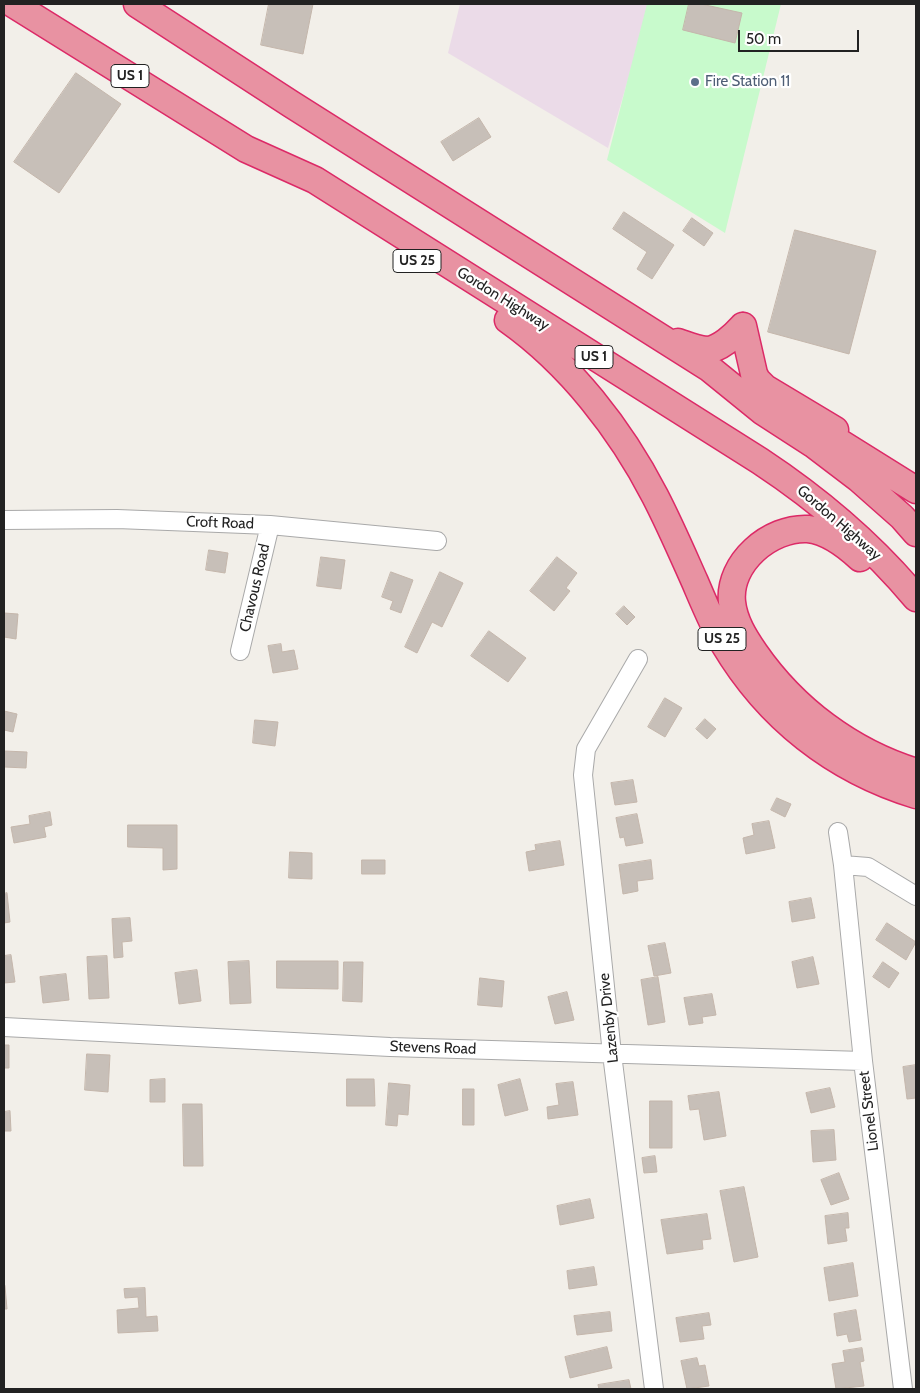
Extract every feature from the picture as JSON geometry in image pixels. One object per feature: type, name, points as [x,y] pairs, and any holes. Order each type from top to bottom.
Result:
[{"type":"highway","name":"Gordon Highway","points":[[13,4],[246,149],[315,180],[786,478],[857,535],[916,598]]},
{"type":"highway","points":[[137,4],[291,104],[709,368],[777,403],[916,490]]},
{"type":"highway","name":"US 25","points":[[246,149],[299,186],[496,312],[522,330],[549,354],[606,416],[640,468],[669,523],[707,610],[724,643],[743,674],[767,703],[789,725],[817,747],[856,771],[916,795]]},
{"type":"highway","points":[[661,338],[708,350],[735,336],[743,326],[751,365],[757,380],[765,388],[855,443],[891,474]]},
{"type":"highway","points":[[709,368],[762,411],[813,444],[859,479],[891,507],[916,533]]},
{"type":"highway","points":[[916,619],[854,552],[821,532],[808,529],[791,530],[776,534],[759,546],[746,558],[732,586],[735,618],[745,638],[783,688],[809,714],[855,745],[883,760],[916,772]]},
{"type":"street","name":"Croft Road","points":[[4,520],[117,519],[270,525],[436,541]]},
{"type":"street","name":"Chavous Road","points":[[240,650],[270,525]]},
{"type":"street","name":"Lazenby Drive","points":[[638,660],[586,749],[583,775],[612,1054],[654,1389]]},
{"type":"street","name":"Lionel Street","points":[[838,832],[863,1061],[903,1389]]},
{"type":"street","points":[[843,865],[868,867],[916,896]]},
{"type":"street","name":"Stevens Road","points":[[4,1027],[390,1046],[863,1061]]},
{"type":"shaded area","points":[[460,4],[650,4],[608,148],[448,53]]},
{"type":"green space","name":"Fire Station 11","points":[[647,4],[781,4],[725,233],[607,160]]},
{"type":"building","points":[[269,4],[313,4],[303,54],[261,45]]},
{"type":"building","points":[[689,4],[701,4],[742,13],[735,43],[683,30]]},
{"type":"building","points":[[76,73],[121,104],[59,193],[14,162]]},
{"type":"building","points":[[479,118],[491,137],[453,161],[441,142]]},
{"type":"building","points":[[624,212],[674,245],[652,279],[637,269],[647,252],[613,229]]},
{"type":"building","points":[[692,218],[713,233],[704,246],[683,231]]},
{"type":"building","points":[[795,230],[876,251],[849,354],[768,332]]},
{"type":"building","points":[[209,550],[228,553],[225,573],[206,570]]},
{"type":"building","points":[[321,557],[345,560],[341,589],[317,586]]},
{"type":"building","points":[[557,557],[577,573],[566,588],[570,591],[554,611],[530,591]]},
{"type":"building","points":[[391,572],[413,580],[401,613],[390,609],[393,601],[382,597]]},
{"type":"building","points":[[440,572],[463,583],[442,627],[432,622],[417,653],[405,647]]},
{"type":"building","points":[[624,606],[635,617],[627,625],[616,614]]},
{"type":"building","points":[[4,613],[18,614],[16,639],[4,637]]},
{"type":"building","points":[[489,631],[526,658],[508,682],[471,656]]},
{"type":"building","points":[[281,644],[282,652],[294,650],[298,669],[273,673],[268,646]]},
{"type":"building","points":[[665,698],[682,708],[665,737],[648,727]]},
{"type":"building","points":[[4,711],[17,714],[13,732],[4,730]]},
{"type":"building","points":[[705,719],[716,729],[707,739],[696,729]]},
{"type":"building","points":[[255,720],[278,722],[275,746],[253,743]]},
{"type":"building","points":[[4,751],[27,752],[26,768],[4,767]]},
{"type":"building","points":[[633,780],[637,802],[615,805],[611,783]]},
{"type":"building","points":[[777,798],[791,804],[785,817],[771,810]]},
{"type":"building","points":[[50,812],[52,825],[44,827],[46,837],[14,843],[11,827],[30,824],[29,816]]},
{"type":"building","points":[[637,814],[643,843],[626,846],[624,837],[620,838],[616,818]]},
{"type":"building","points":[[769,821],[775,848],[746,854],[743,838],[754,835],[752,824]]},
{"type":"building","points":[[128,825],[177,825],[177,869],[163,870],[163,848],[128,847]]},
{"type":"building","points":[[560,841],[564,865],[529,871],[526,852],[536,850],[535,845]]},
{"type":"building","points":[[290,852],[312,853],[312,879],[289,878]]},
{"type":"building","points":[[362,860],[385,860],[385,874],[362,874]]},
{"type":"building","points":[[651,860],[653,879],[637,881],[638,891],[623,894],[619,865]]},
{"type":"building","points":[[7,893],[10,922],[4,923],[4,894]]},
{"type":"building","points":[[811,898],[815,918],[792,922],[789,902]]},
{"type":"building","points":[[130,918],[132,941],[122,942],[123,957],[114,958],[112,919]]},
{"type":"building","points":[[887,923],[916,942],[906,960],[876,940]]},
{"type":"building","points":[[665,943],[671,973],[654,976],[648,946]]},
{"type":"building","points":[[11,955],[15,982],[4,983],[4,956]]},
{"type":"building","points":[[107,956],[109,998],[89,999],[87,957]]},
{"type":"building","points":[[813,957],[819,984],[797,988],[792,962]]},
{"type":"building","points":[[249,961],[251,1003],[230,1004],[228,962]]},
{"type":"building","points":[[277,961],[338,961],[338,989],[277,988]]},
{"type":"building","points":[[344,962],[363,962],[362,1002],[343,1001]]},
{"type":"building","points":[[883,962],[899,973],[889,988],[873,977]]},
{"type":"building","points":[[197,970],[201,1001],[179,1004],[175,973]]},
{"type":"building","points":[[66,974],[69,1000],[43,1003],[40,977]]},
{"type":"building","points":[[658,977],[665,1022],[648,1025],[641,980]]},
{"type":"building","points":[[480,978],[504,981],[502,1007],[478,1005]]},
{"type":"building","points":[[567,992],[574,1020],[555,1024],[548,997]]},
{"type":"building","points":[[712,994],[716,1015],[702,1017],[703,1023],[689,1025],[684,998]]},
{"type":"building","points":[[4,1045],[9,1045],[9,1068],[4,1068]]},
{"type":"building","points":[[87,1054],[110,1055],[108,1092],[85,1090]]},
{"type":"building","points":[[916,1065],[916,1098],[907,1099],[903,1067]]},
{"type":"building","points":[[165,1079],[165,1102],[150,1102],[150,1080]]},
{"type":"building","points":[[347,1079],[374,1079],[375,1106],[347,1106]]},
{"type":"building","points":[[520,1079],[528,1110],[505,1116],[498,1085]]},
{"type":"building","points":[[573,1082],[578,1115],[548,1119],[547,1107],[559,1105],[556,1084]]},
{"type":"building","points":[[389,1083],[410,1085],[408,1115],[398,1114],[397,1126],[386,1125]]},
{"type":"building","points":[[830,1088],[835,1107],[811,1113],[806,1093]]},
{"type":"building","points":[[463,1089],[474,1089],[474,1125],[463,1125]]},
{"type":"building","points":[[719,1092],[726,1136],[704,1140],[699,1109],[690,1110],[688,1096]]},
{"type":"building","points":[[650,1101],[672,1101],[672,1148],[650,1148]]},
{"type":"building","points":[[183,1104],[202,1104],[203,1166],[184,1166]]},
{"type":"building","points":[[10,1111],[11,1131],[4,1131],[4,1112]]},
{"type":"building","points":[[834,1130],[836,1160],[813,1162],[811,1131]]},
{"type":"building","points":[[655,1156],[657,1172],[644,1173],[642,1158]]},
{"type":"building","points":[[839,1173],[849,1199],[831,1205],[821,1180]]},
{"type":"building","points":[[744,1187],[758,1257],[734,1262],[720,1191]]},
{"type":"building","points":[[590,1199],[594,1218],[560,1225],[557,1206]]},
{"type":"building","points":[[848,1213],[849,1228],[845,1228],[847,1241],[828,1244],[825,1216]]},
{"type":"building","points":[[707,1214],[711,1239],[702,1240],[703,1249],[667,1254],[661,1220]]},
{"type":"building","points":[[853,1263],[858,1296],[829,1301],[824,1268]]},
{"type":"building","points":[[594,1267],[597,1285],[569,1289],[567,1271]]},
{"type":"building","points":[[5,1286],[7,1309],[4,1309]]},
{"type":"building","points":[[145,1288],[146,1317],[157,1316],[158,1331],[118,1333],[117,1310],[139,1308],[138,1297],[125,1298],[124,1289]]},
{"type":"building","points":[[856,1310],[861,1340],[849,1342],[847,1334],[837,1336],[834,1314]]},
{"type":"building","points":[[610,1312],[612,1331],[577,1335],[574,1316]]},
{"type":"building","points":[[709,1313],[711,1325],[702,1326],[704,1339],[680,1342],[676,1318]]},
{"type":"building","points":[[607,1347],[612,1368],[570,1378],[565,1357]]},
{"type":"building","points":[[862,1348],[864,1361],[860,1362],[864,1386],[836,1389],[832,1364],[845,1362],[843,1351]]},
{"type":"building","points":[[697,1358],[699,1366],[705,1365],[709,1386],[687,1389],[681,1361]]},
{"type":"building","points":[[629,1380],[631,1389],[599,1389],[598,1385]]},
{"type":"place","name":"Fire Station 11","points":[[695,82]]}]
